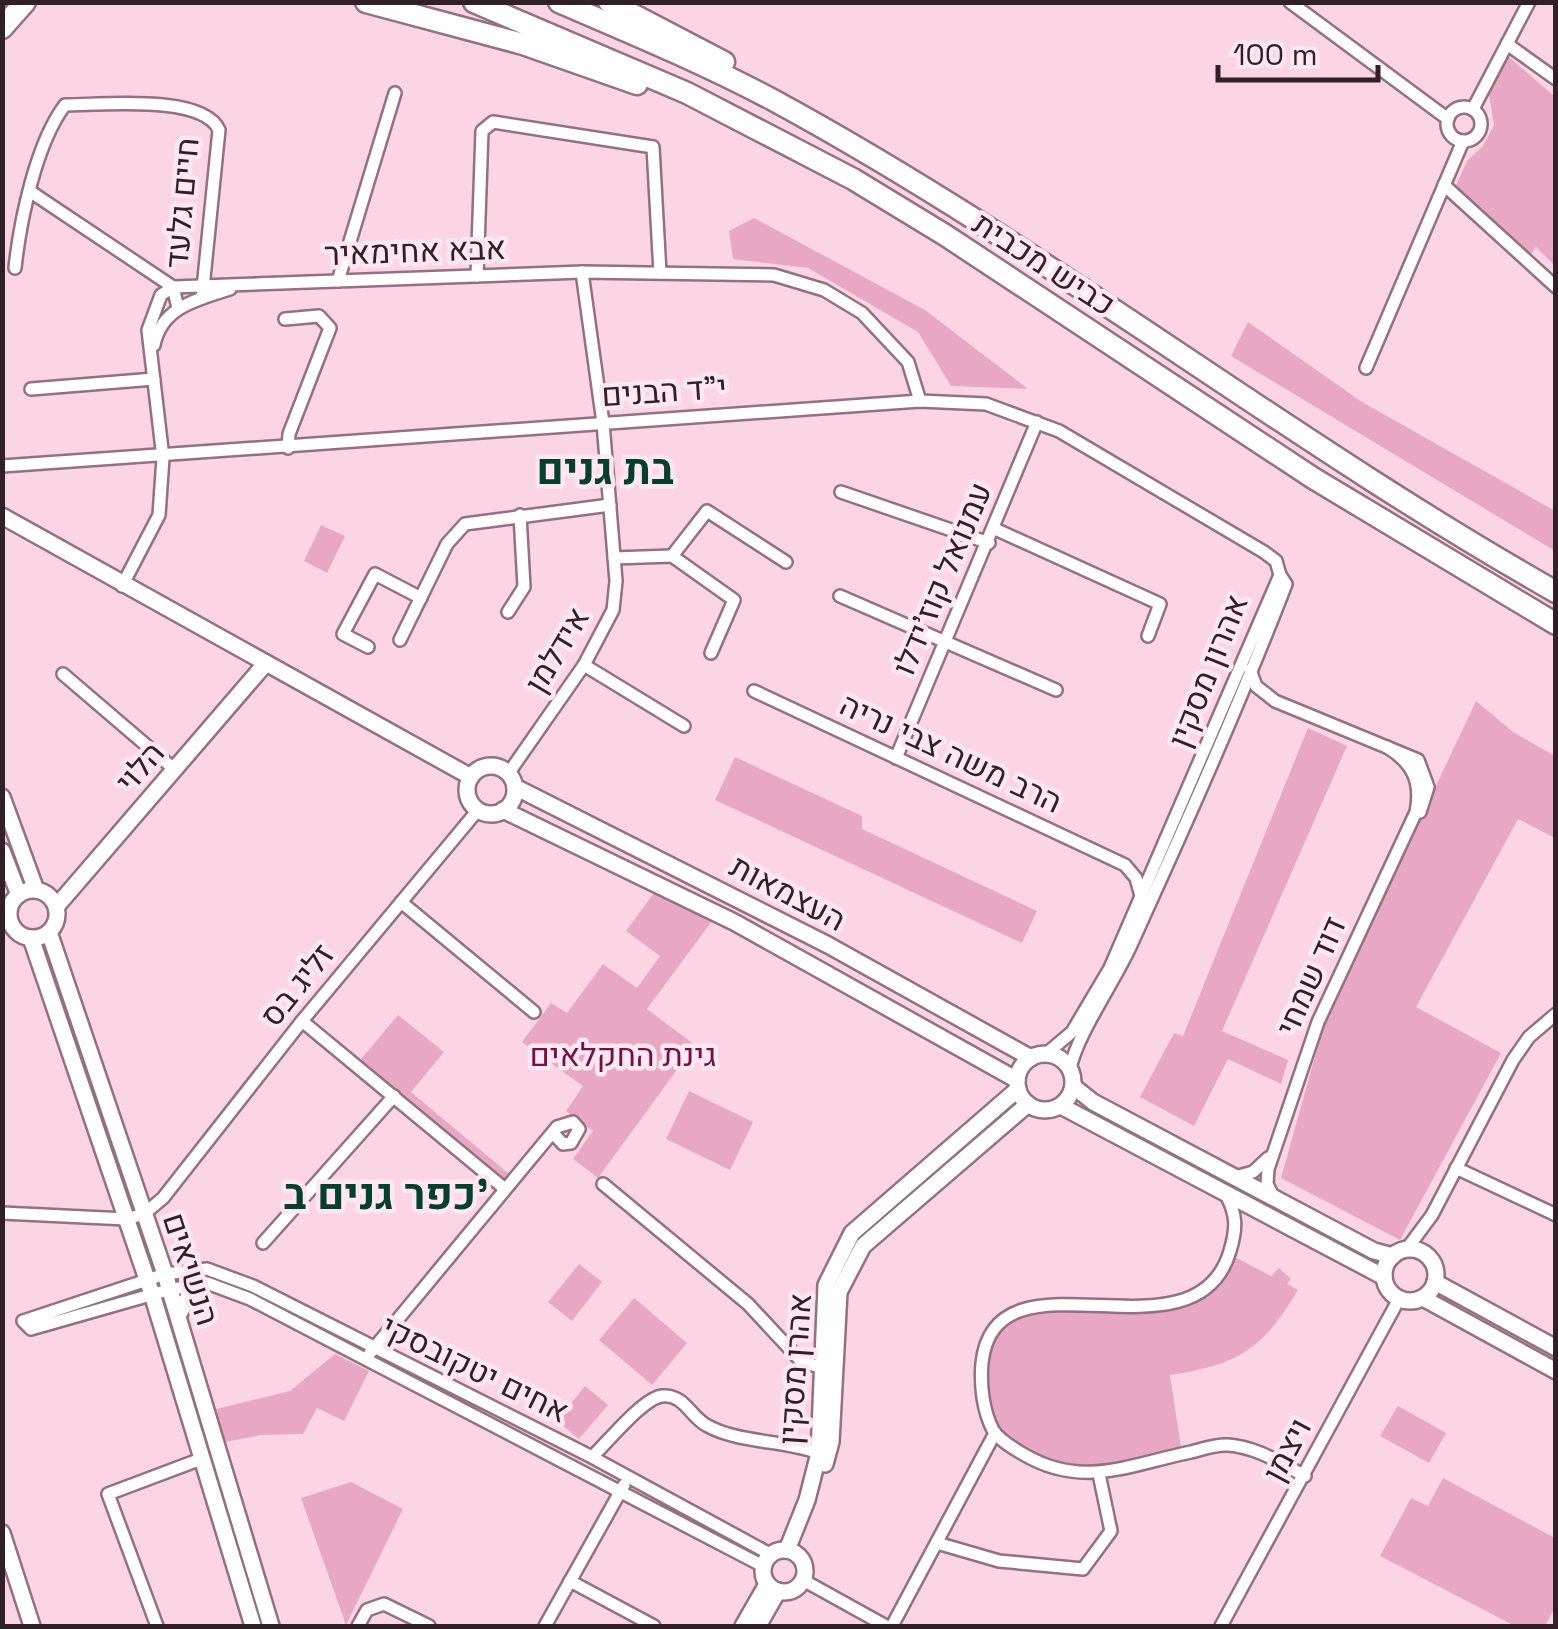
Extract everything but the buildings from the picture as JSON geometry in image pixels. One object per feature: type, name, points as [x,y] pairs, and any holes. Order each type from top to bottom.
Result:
[{"type":"highway","points":[[2,28],[25,2]]},
{"type":"highway","points":[[366,2],[523,44],[747,122]]},
{"type":"highway","name":"כביש מכבית","points":[[474,2],[642,72],[747,122],[945,234],[1313,478],[1556,624]]},
{"type":"highway","name":"כביש מכבית","points":[[559,2],[719,72],[825,130],[958,210],[1373,484],[1556,592]]},
{"type":"highway","points":[[609,2],[703,49],[825,130]]},
{"type":"main road","points":[[2,516],[122,586],[471,776]]},
{"type":"main road","name":"הלוי","points":[[56,907],[266,663]]},
{"type":"main road","points":[[486,766],[511,780],[512,802],[503,810],[478,810],[468,798],[471,776],[486,766]]},
{"type":"main road","name":"העצמאות","points":[[511,780],[1038,1056]]},
{"type":"main road","points":[[2,797],[36,890],[56,907],[49,932],[32,938],[6,923],[19,896],[36,890]]},
{"type":"main road","name":"העצמאות","points":[[503,810],[734,922],[1018,1084]]},
{"type":"main road","points":[[2,851],[19,896]]},
{"type":"main road","name":"הנשיאים","points":[[49,932],[141,1206],[201,1459],[253,1626]]},
{"type":"main road","name":"הנשיאים","points":[[32,938],[126,1220],[178,1316],[271,1626]]},
{"type":"main road","points":[[1061,1106],[1073,1086],[1070,1069],[1058,1057],[1038,1056],[1018,1084],[1028,1104],[1044,1110],[1061,1106],[1275,1200],[1374,1251],[1420,1251],[1432,1261],[1435,1282],[1423,1298]]},
{"type":"main road","name":"אהרן מסקין","points":[[779,1556],[807,1500],[819,1453],[826,1286],[852,1233],[1018,1084]]},
{"type":"main road","points":[[1073,1086],[1093,1102],[1384,1278],[1388,1290],[1399,1299],[1423,1298],[1556,1371]]},
{"type":"main road","name":"אהרן מסקין","points":[[779,1556],[831,1442],[839,1292],[864,1246],[1028,1104]]},
{"type":"main road","points":[[1384,1278],[1400,1253]]},
{"type":"main road","points":[[1435,1282],[1556,1348]]},
{"type":"main road","points":[[178,1316],[194,1286]]},
{"type":"main road","points":[[2,1533],[32,1626]]},
{"type":"main road","points":[[758,1626],[779,1556],[804,1562],[803,1580],[793,1590],[772,1589]]},
{"type":"main road","points":[[743,1626],[772,1589]]},
{"type":"street","points":[[1290,2],[1448,119],[1450,134],[1464,141],[1474,138],[1481,129],[1480,118],[1473,109],[1458,108],[1448,119]]},
{"type":"street","points":[[1473,109],[1529,2]]},
{"type":"street","points":[[1507,44],[1556,79]]},
{"type":"street","points":[[338,281],[395,92]]},
{"type":"street","name":"חיים גלעד","points":[[15,268],[30,192],[54,120],[65,105],[194,107],[215,121],[219,130],[202,298]]},
{"type":"street","points":[[476,276],[482,131],[493,122],[653,147],[660,273]]},
{"type":"street","points":[[1366,368],[1464,141]]},
{"type":"street","points":[[1444,185],[1556,287]]},
{"type":"street","name":"חיים גלעד","points":[[30,192],[173,286],[178,308]]},
{"type":"street","name":"אבא אחימאיר","points":[[173,286],[235,287],[582,272],[774,275],[824,290],[862,312],[908,362],[920,401]]},
{"type":"street","name":"אידלמן","points":[[511,780],[584,666],[613,610],[614,558],[603,423],[582,272]]},
{"type":"street","points":[[122,586],[159,515],[163,458],[148,330],[161,295],[173,286]]},
{"type":"street","points":[[152,354],[157,330],[178,308],[235,287]]},
{"type":"street","points":[[285,319],[319,316],[330,328],[289,434],[288,448]]},
{"type":"street","points":[[31,388],[154,379]]},
{"type":"street","name":"י\"ד הבנים","points":[[2,466],[163,458],[920,401],[986,404],[1079,442],[1264,552],[1276,562],[1280,574]]},
{"type":"street","name":"עמנואל קוז'ידלו","points":[[896,758],[1037,422]]},
{"type":"street","points":[[841,492],[989,543]]},
{"type":"street","points":[[400,640],[447,544],[466,524],[610,505]]},
{"type":"street","points":[[672,556],[707,511],[786,562]]},
{"type":"street","points":[[508,612],[524,587],[520,515]]},
{"type":"street","points":[[995,529],[1160,604],[1148,636]]},
{"type":"street","points":[[614,558],[672,556],[734,600],[711,653]]},
{"type":"street","points":[[368,646],[344,634],[375,574],[421,598]]},
{"type":"street","name":"אהרון מסקין","points":[[1070,1069],[1125,960],[1233,712],[1286,584],[1280,574]]},
{"type":"street","name":"אהרון מסקין","points":[[1038,1056],[1080,1020],[1142,897],[1280,574]]},
{"type":"street","points":[[840,596],[1056,690]]},
{"type":"street","points":[[584,666],[684,726]]},
{"type":"street","name":"דוד שמחי","points":[[1250,670],[1256,686],[1275,701],[1386,746],[1412,769],[1418,786],[1416,812],[1324,1005],[1274,1146],[1267,1184],[1275,1200]]},
{"type":"street","points":[[63,674],[174,769]]},
{"type":"street","name":"הרב משה צבי נריה","points":[[754,690],[1125,865]]},
{"type":"street","points":[[1233,712],[1248,700],[1275,701]]},
{"type":"street","name":"זליג בס","points":[[126,1220],[141,1206],[163,1198],[302,1021],[478,810]]},
{"type":"street","points":[[1125,865],[1146,864],[1161,852]]},
{"type":"street","points":[[1125,865],[1136,878],[1142,897]]},
{"type":"street","points":[[401,902],[534,1012]]},
{"type":"street","points":[[1400,1253],[1432,1215],[1513,1060],[1529,1037],[1556,1014]]},
{"type":"street","points":[[302,1021],[506,1189]]},
{"type":"street","points":[[263,1243],[394,1096]]},
{"type":"street","points":[[369,1355],[553,1133]]},
{"type":"street","points":[[1274,1146],[1259,1168],[1229,1183],[1236,1226],[1229,1254],[1213,1281],[1194,1295],[1160,1307],[1120,1309],[1063,1302],[1034,1306],[1016,1314],[987,1340],[982,1395],[995,1434],[1029,1457],[1064,1472],[1100,1474],[1225,1444],[1255,1449],[1305,1476]]},
{"type":"street","points":[[1456,1168],[1556,1215]]},
{"type":"street","points":[[603,1184],[748,1304],[801,1361],[822,1368]]},
{"type":"street","points":[[2,1214],[126,1220]]},
{"type":"street","name":"אחים יטקובסקי","points":[[158,1284],[206,1269],[252,1286],[369,1355],[620,1491],[779,1556]]},
{"type":"street","name":"אחים יטקובסקי","points":[[158,1284],[207,1283],[250,1299],[592,1458],[779,1556]]},
{"type":"street","points":[[158,1284],[31,1329],[22,1325],[28,1317],[158,1284]]},
{"type":"street","name":"ויצמן","points":[[1221,1626],[1399,1299]]},
{"type":"street","points":[[592,1458],[650,1400],[664,1396],[679,1399],[704,1424],[738,1436],[787,1441],[819,1453]]},
{"type":"street","points":[[803,1580],[889,1626],[995,1434]]},
{"type":"street","points":[[157,1626],[108,1494],[201,1459]]},
{"type":"street","points":[[937,1543],[998,1561],[1083,1569],[1111,1531],[1100,1474]]},
{"type":"street","points":[[545,1626],[629,1477]]},
{"type":"street","points":[[570,1580],[654,1626]]},
{"type":"street","points":[[358,1626],[367,1610],[384,1604],[428,1626]]},
{"type":"green space","points":[[1508,56],[1555,97],[1555,266],[1536,247],[1524,264],[1449,201],[1467,161],[1483,146],[1494,125],[1489,95]]},
{"type":"green space","points":[[754,218],[925,310],[1028,389],[951,386],[918,332],[808,268],[733,259],[729,231]]},
{"type":"green space","points":[[1248,322],[1362,402],[1555,511],[1555,551],[1231,356]]},
{"type":"green space","points":[[321,525],[345,536],[327,573],[304,561]]},
{"type":"green space","points":[[1476,701],[1513,732],[1555,756],[1555,838],[1518,819],[1416,1007],[1501,1053],[1400,1240],[1281,1178],[1325,1021]]},
{"type":"green space","points":[[1308,728],[1347,746],[1222,1031],[1288,1060],[1281,1084],[1228,1059],[1194,1126],[1140,1097],[1174,1033],[1183,1036]]},
{"type":"green space","points":[[735,757],[862,816],[862,829],[1037,911],[1022,943],[715,800]]},
{"type":"green space","name":"גינת החקלאים","points":[[656,890],[712,921],[647,1009],[695,1045],[598,1178],[573,1159],[593,1131],[566,1111],[583,1086],[522,1042],[551,1003],[567,1013],[603,964],[637,988],[660,956],[626,931]]},
{"type":"green space","points":[[398,1015],[444,1052],[411,1092],[514,1178],[505,1189],[356,1065]]},
{"type":"green space","points":[[689,1091],[753,1122],[730,1170],[666,1139]]},
{"type":"green space","points":[[1229,1254],[1271,1276],[1279,1268],[1291,1279],[1287,1284],[1298,1290],[1273,1327],[1246,1351],[1214,1366],[1170,1375],[1182,1454],[1081,1475],[1011,1446],[987,1415],[987,1340],[1034,1306],[1120,1309],[1194,1295]]},
{"type":"green space","points":[[579,1264],[602,1282],[572,1321],[548,1302]]},
{"type":"green space","points":[[634,1298],[687,1343],[652,1385],[599,1340]]},
{"type":"green space","points":[[335,1354],[369,1371],[344,1421],[317,1408],[303,1434],[261,1435],[220,1443],[212,1410],[290,1391]]},
{"type":"green space","points":[[585,1386],[608,1405],[579,1439],[557,1421]]},
{"type":"green space","points":[[1398,1406],[1446,1433],[1429,1463],[1380,1436]]},
{"type":"green space","points":[[1443,1478],[1555,1538],[1555,1607],[1545,1626],[1515,1626],[1380,1556],[1411,1498],[1428,1506]]},
{"type":"green space","points":[[351,1482],[403,1509],[346,1625],[301,1498]]},
{"type":"district","name":"בת גנים","points":[[605,469]]},
{"type":"district","name":"כפר גנים ב'","points":[[386,1194]]}]
